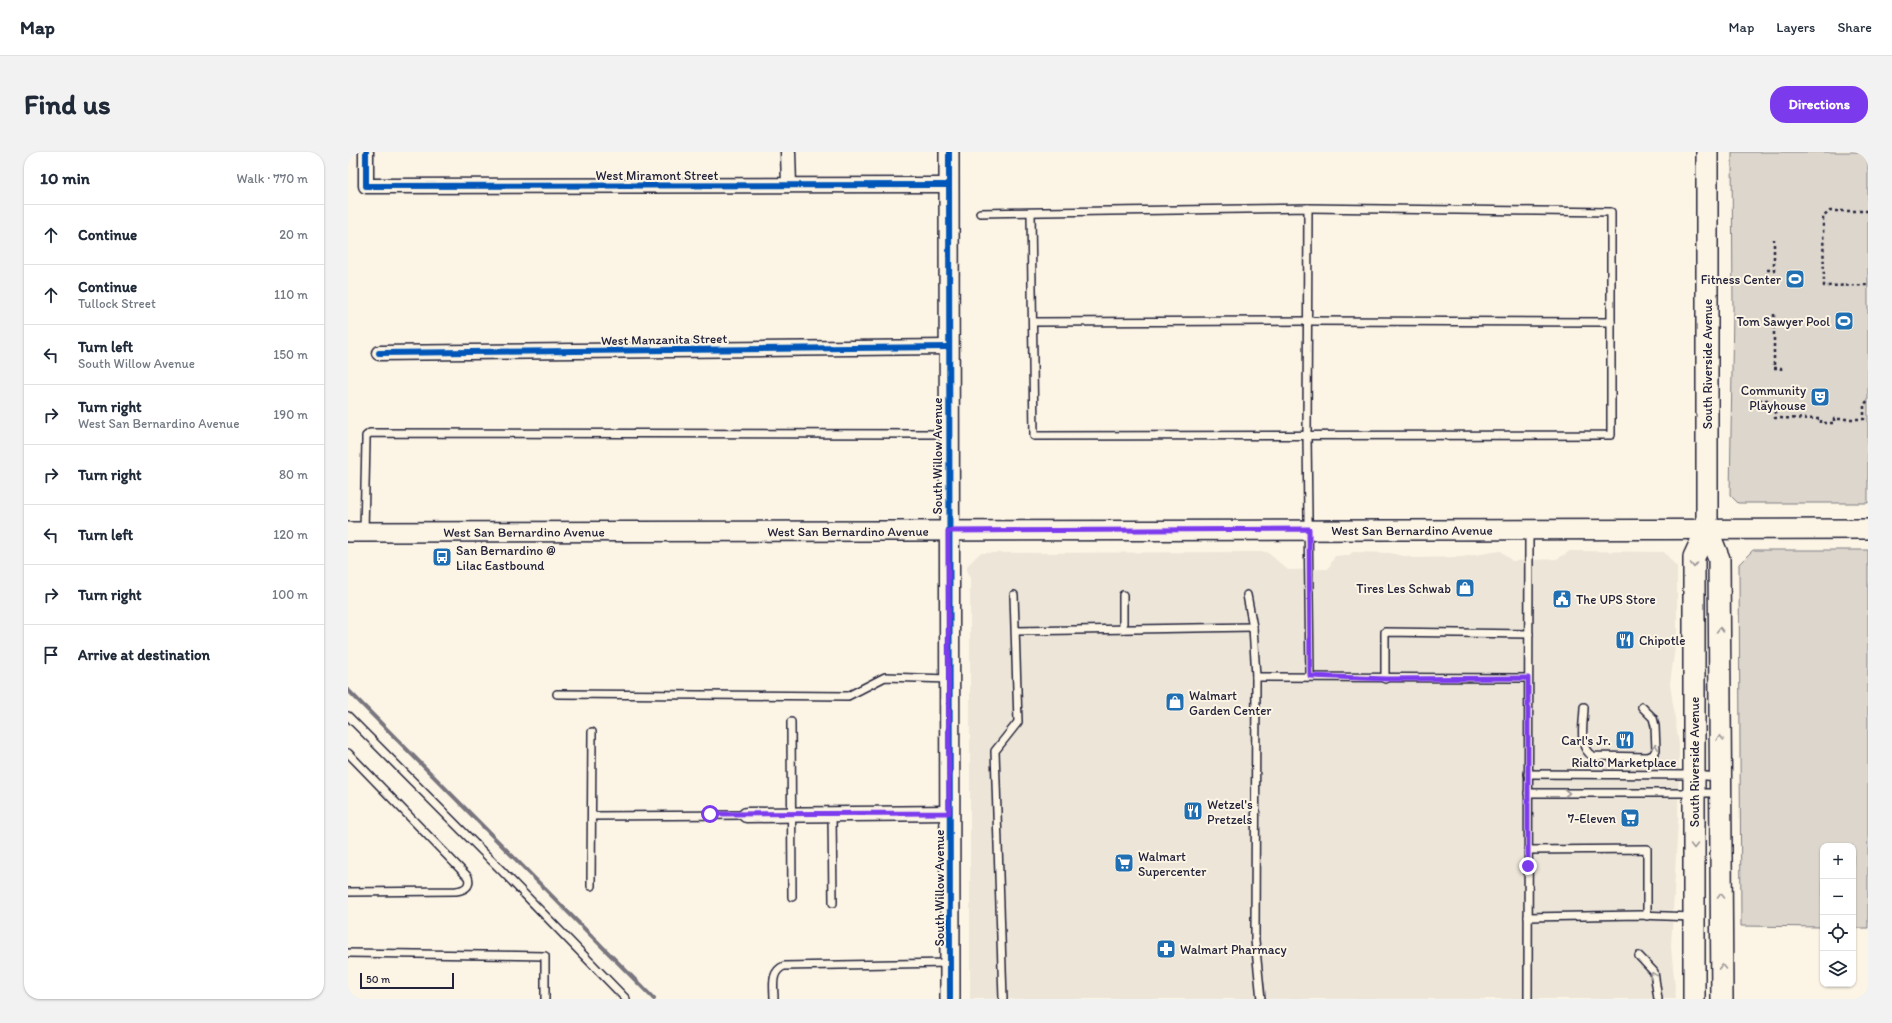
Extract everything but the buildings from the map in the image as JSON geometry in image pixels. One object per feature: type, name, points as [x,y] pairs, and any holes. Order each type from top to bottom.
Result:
[{"type":"main road","name":"South Willow Avenue","points":[[949,152],[948,531],[950,999]]},
{"type":"main road","name":"South Riverside Avenue","points":[[1707,152],[1707,529],[1720,559],[1722,999]]},
{"type":"main road","name":"West San Bernardino Avenue","points":[[356,532],[1868,528]]},
{"type":"main road","name":"South Riverside Avenue","points":[[1694,999],[1694,556],[1707,529]]},
{"type":"street","name":"West Miramont Street","points":[[366,152],[366,186],[949,185]]},
{"type":"street","points":[[788,152],[789,186]]},
{"type":"street","name":"West Manzanita Street","points":[[379,353],[948,347]]},
{"type":"street","points":[[746,815],[949,813]]},
{"type":"lane","points":[[1308,208],[1307,436],[1310,676]]},
{"type":"lane","points":[[980,213],[1308,208],[1611,212],[1611,435],[1034,436],[1032,213]]},
{"type":"lane","points":[[1032,322],[1611,322]]},
{"type":"lane","points":[[356,532],[366,436],[370,433],[948,434]]},
{"type":"lane","points":[[1528,999],[1528,678],[1530,529]]},
{"type":"lane","points":[[1003,999],[995,750],[1018,722],[1014,595]]},
{"type":"lane","points":[[1123,595],[1123,629]]},
{"type":"lane","points":[[1247,595],[1253,627],[1256,677],[1255,940],[1261,999]]},
{"type":"lane","points":[[1016,631],[1253,627]]},
{"type":"lane","points":[[1386,679],[1385,632],[1529,634]]},
{"type":"lane","points":[[1256,677],[1310,676],[1386,679],[1528,678]]},
{"type":"lane","points":[[557,694],[848,696],[885,677],[949,679]]},
{"type":"lane","points":[[1584,707],[1583,745],[1588,754],[1593,756],[1648,757],[1653,755],[1656,750],[1655,726],[1653,718],[1642,707]]},
{"type":"lane","points":[[348,716],[626,999]]},
{"type":"lane","points":[[790,722],[792,897]]},
{"type":"lane","points":[[591,886],[593,816],[592,732]]},
{"type":"lane","points":[[348,753],[444,850],[469,880],[468,886],[465,889],[456,891],[348,892]]},
{"type":"lane","name":"Rialto Marketplace","points":[[1528,774],[1720,785]]},
{"type":"lane","name":"Rialto Marketplace","points":[[1528,793],[1694,784],[1720,785]]},
{"type":"lane","points":[[832,814],[833,902]]},
{"type":"lane","points":[[593,816],[746,815]]},
{"type":"lane","points":[[1528,850],[1647,849],[1648,916]]},
{"type":"lane","points":[[1528,917],[1694,917]]},
{"type":"lane","points":[[348,953],[545,956],[545,999]]},
{"type":"lane","points":[[1639,956],[1654,972],[1658,999]]},
{"type":"lane","points":[[774,999],[774,975],[778,969],[784,966],[950,963]]},
{"type":"path","points":[[1868,211],[1830,211],[1823,217],[1824,286],[1868,285]]},
{"type":"path","points":[[1752,280],[1767,280],[1767,270],[1774,270],[1774,239]]},
{"type":"path","points":[[1774,314],[1774,368],[1781,368],[1781,373]]},
{"type":"path","points":[[1753,400],[1770,400]]},
{"type":"path","points":[[1775,405],[1775,418],[1820,419],[1820,423],[1834,423],[1834,419],[1864,419],[1864,405],[1868,400]]},
{"type":"shaded area","points":[[1732,152],[1868,152],[1868,503],[1738,503],[1730,495],[1733,309]]},
{"type":"shaded area","points":[[1753,550],[1868,550],[1868,928],[1856,928],[1856,843],[1820,843],[1820,927],[1741,926],[1739,564]]},
{"type":"shaded area","points":[[1501,551],[1512,561],[1557,559],[1570,551],[1664,552],[1677,567],[1677,632],[1670,684],[1679,745],[1678,819],[1671,947],[1676,999],[970,999],[970,578],[967,573],[967,566],[980,553],[1267,552],[1288,570],[1328,569],[1335,556],[1349,555],[1353,552],[1389,553],[1414,558],[1461,557]]},
{"type":"waterway","points":[[348,690],[654,999]]},
{"type":"cycle path","points":[[366,152],[366,186],[949,185]]},
{"type":"cycle path","points":[[949,152],[950,999]]},
{"type":"cycle path","points":[[379,353],[948,347]]},
{"type":"place","name":"Fitness Center","points":[[1795,279]]},
{"type":"place","name":"Tom Sawyer Pool","points":[[1844,321]]},
{"type":"place","name":"Community Playhouse","points":[[1820,397]]},
{"type":"place","name":"San Bernardino @ Lilac Eastbound","points":[[442,557]]},
{"type":"place","name":"Tires Les Schwab","points":[[1465,588]]},
{"type":"place","name":"The UPS Store","points":[[1562,599]]},
{"type":"place","name":"Chipotle","points":[[1625,640]]},
{"type":"place","name":"Walmart Garden Center","points":[[1175,702]]},
{"type":"place","name":"Carl's Jr.","points":[[1625,740]]},
{"type":"place","name":"Wetzel's Pretzels","points":[[1193,811]]},
{"type":"place","name":"7-Eleven","points":[[1630,818]]},
{"type":"place","name":"Walmart Supercenter","points":[[1124,863]]},
{"type":"place","name":"Walmart Pharmacy","points":[[1166,949]]},
{"type":"route","points":[[710,814],[949,813],[948,531],[1309,529],[1310,676],[1386,679],[1528,678],[1528,866]]}]
